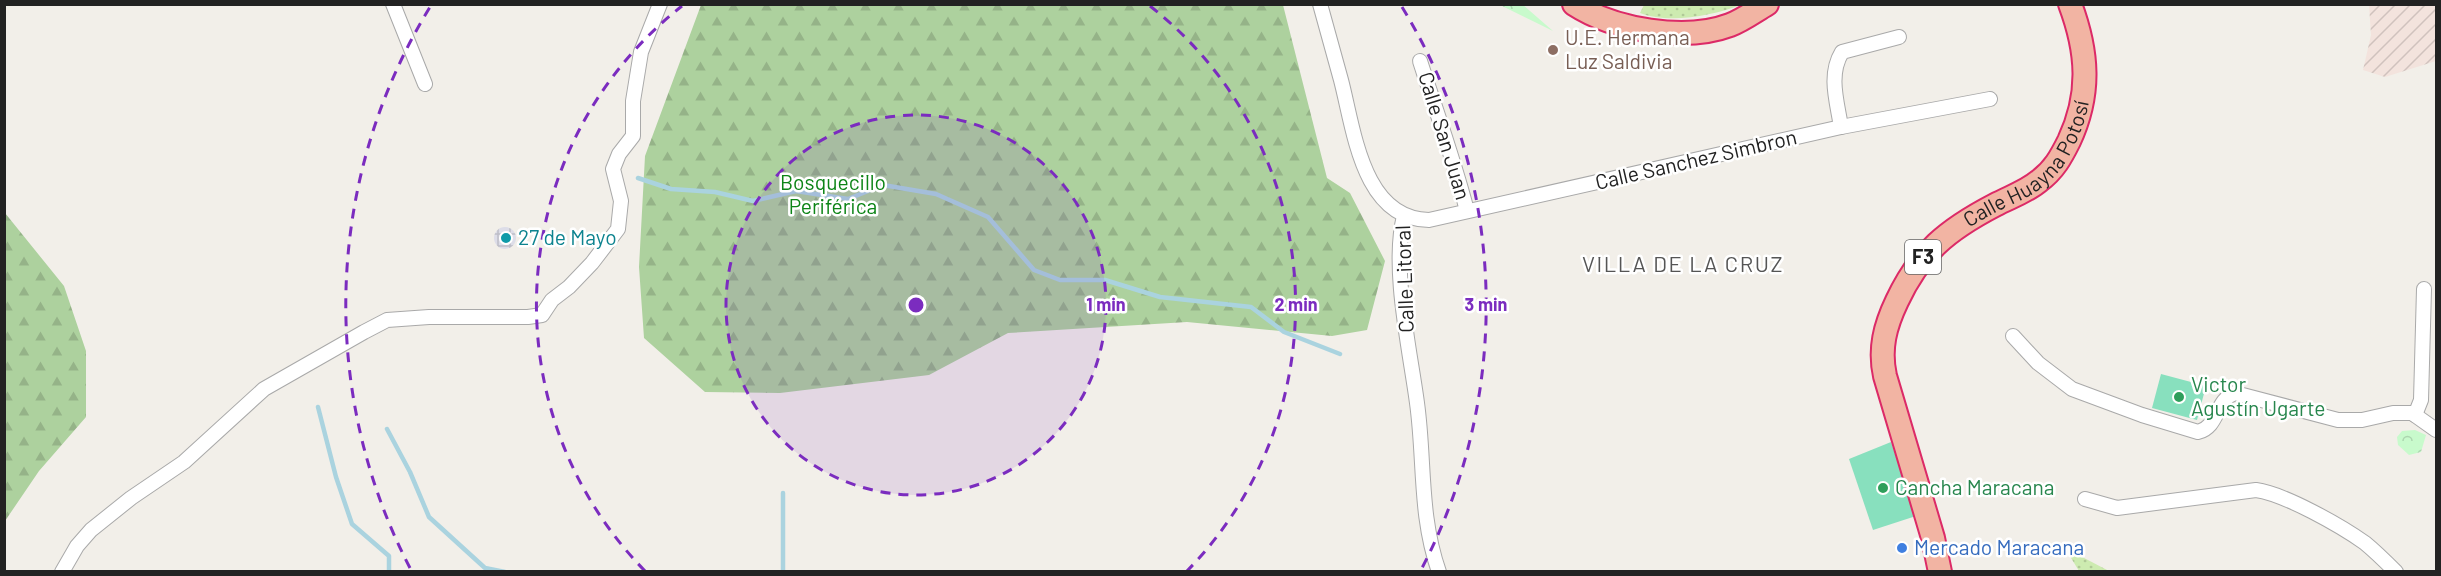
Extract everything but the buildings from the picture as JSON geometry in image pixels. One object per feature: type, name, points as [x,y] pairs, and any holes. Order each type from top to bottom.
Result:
[{"type":"highway","points":[[1574,4],[1612,23],[1671,32],[1712,30],[1731,25],[1767,4]]},
{"type":"highway","name":"Calle Huayna Potosí","points":[[1940,572],[1933,538],[1882,363],[1885,328],[1908,277],[1929,249],[1963,224],[2032,187],[2058,164],[2077,120],[2085,88],[2082,54],[2070,4]]},
{"type":"street","points":[[393,4],[425,84]]},
{"type":"street","points":[[62,572],[77,546],[91,530],[130,498],[184,462],[264,388],[387,320],[542,315],[552,300],[569,287],[592,263],[618,229],[621,201],[613,169],[619,154],[633,136],[633,101],[641,52],[660,4]]},
{"type":"street","name":"Calle Litoral","points":[[1320,4],[1358,149],[1367,174],[1378,192],[1404,216],[1401,239],[1402,293],[1408,352],[1417,405],[1429,544],[1439,572]]},
{"type":"street","points":[[1841,127],[1833,75],[1836,62],[1842,52],[1899,37]]},
{"type":"street","name":"Calle San Juan","points":[[1420,62],[1467,211]]},
{"type":"street","name":"Calle Sanchez Simbron","points":[[1404,216],[1414,220],[1429,220],[1841,127],[1990,99]]},
{"type":"street","points":[[2415,415],[2421,400],[2424,289]]},
{"type":"street","points":[[2013,336],[2038,363],[2072,389],[2142,415],[2198,432],[2209,427],[2223,400],[2233,393],[2338,420],[2362,420],[2404,412],[2415,415],[2436,430]]},
{"type":"street","points":[[2085,499],[2117,508],[2256,490],[2267,491],[2309,511],[2365,543],[2396,572]]},
{"type":"shaded area","points":[[2369,5],[2436,5],[2436,61],[2385,77],[2363,70],[2371,35]]},
{"type":"shaded area","points":[[505,227],[513,230],[516,238],[513,246],[505,249],[497,246],[494,238],[497,230]]},
{"type":"green space","points":[[1644,4],[1740,5],[1704,15],[1664,18],[1640,13]]},
{"type":"green space","name":"Bosquecillo Periférica","points":[[701,5],[1283,5],[1327,178],[1350,193],[1385,261],[1367,330],[1332,336],[1187,322],[1008,333],[929,375],[780,393],[705,392],[644,338],[639,267],[645,156]]},
{"type":"green space","points":[[1500,5],[1523,5],[1553,31]]},
{"type":"green space","points":[[5,213],[64,286],[86,351],[86,417],[39,471],[5,521]]},
{"type":"green space","name":"Victor Agustín Ugarte","points":[[2161,374],[2206,386],[2197,420],[2152,408]]},
{"type":"green space","points":[[2415,430],[2426,435],[2421,452],[2409,455],[2398,445],[2397,437],[2402,431]]},
{"type":"green space","name":"Cancha Maracana","points":[[1891,442],[1916,516],[1873,530],[1849,459]]},
{"type":"green space","points":[[2065,548],[2109,571],[2079,571]]},
{"type":"waterway","points":[[638,178],[671,189],[715,192],[753,201],[796,191],[848,199],[883,185],[936,194],[988,217],[1034,270],[1060,280],[1105,280],[1160,297],[1251,307],[1284,332],[1340,354]]},
{"type":"waterway","points":[[318,407],[336,477],[352,524],[389,556],[389,572]]},
{"type":"waterway","points":[[387,429],[410,472],[429,517],[485,568],[505,572]]},
{"type":"waterway","points":[[783,493],[783,572]]},
{"type":"place","name":"U.E. Hermana Luz Saldivia","points":[[1553,50]]},
{"type":"place","name":"27 de Mayo","points":[[506,238]]},
{"type":"place","name":"Victor Agustín Ugarte","points":[[2179,397]]},
{"type":"place","name":"Cancha Maracana","points":[[1883,488]]},
{"type":"place","name":"Mercado Maracana","points":[[1902,548]]},
{"type":"district","name":"VILLA DE LA CRUZ","points":[[1683,264]]}]
